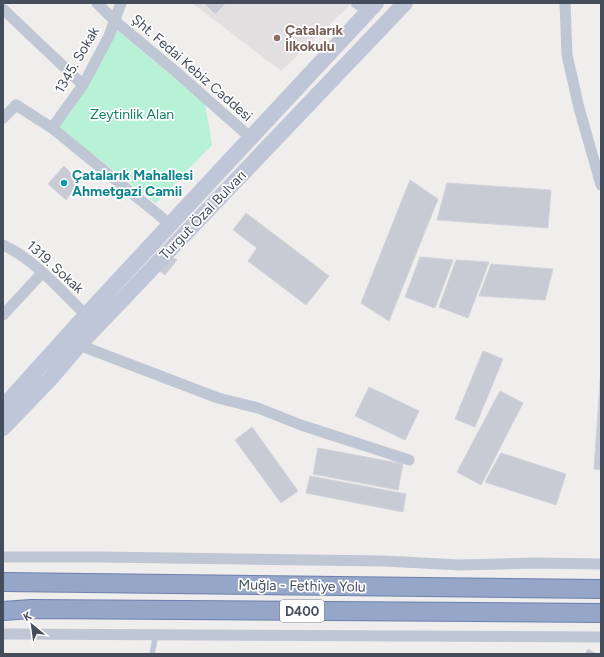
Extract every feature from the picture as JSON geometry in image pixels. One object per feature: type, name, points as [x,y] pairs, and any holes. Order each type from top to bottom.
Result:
[{"type":"highway","name":"Muğla - Fethiye Yolu","points":[[3,582],[601,589]]},
{"type":"highway","name":"Muğla - Fethiye Yolu","points":[[3,611],[39,609],[601,613]]},
{"type":"main road","name":"Turgut Özal Bulvarı","points":[[3,428],[51,378],[78,346],[405,3]]},
{"type":"main road","name":"Turgut Özal Bulvarı","points":[[3,407],[86,315],[251,138],[367,6]]},
{"type":"street","name":"Şht. Fedai Kebiz Caddesi","points":[[97,3],[115,21],[175,71],[251,138]]},
{"type":"street","name":"1345. Sokak","points":[[52,128],[83,85],[109,36],[121,3]]},
{"type":"street","points":[[565,3],[567,55],[578,108],[601,185]]},
{"type":"street","points":[[3,8],[83,85]]},
{"type":"street","points":[[3,118],[16,105],[52,128],[171,225]]},
{"type":"street","name":"1319. Sokak","points":[[3,245],[13,250],[42,273],[86,315]]},
{"type":"street","points":[[3,315],[42,273]]},
{"type":"street","points":[[78,346],[218,398],[258,408],[301,425],[409,460]]},
{"type":"street","points":[[3,557],[384,561],[460,564],[535,562],[601,564]]},
{"type":"street","points":[[3,634],[601,637]]},
{"type":"lane","points":[[152,654],[156,634]]},
{"type":"shaded area","name":"Çatalarık İlkokulu","points":[[192,3],[349,3],[351,4],[281,71]]},
{"type":"green space","name":"Zeytinlik Alan","points":[[117,30],[205,104],[212,145],[156,203],[58,127]]},
{"type":"building","points":[[204,3],[226,3],[215,14]]},
{"type":"building","name":"Çatalarık Mahallesi Ahmetgazi Camii","points":[[64,166],[80,182],[66,200],[48,184]]},
{"type":"building","points":[[410,180],[438,199],[389,321],[361,303]]},
{"type":"building","points":[[447,183],[551,190],[548,228],[437,220]]},
{"type":"building","points":[[246,213],[329,276],[306,305],[248,261],[257,248],[233,230]]},
{"type":"building","points":[[170,256],[177,260],[165,275],[158,270]]},
{"type":"building","points":[[420,257],[453,260],[435,308],[405,297]]},
{"type":"building","points":[[456,260],[489,262],[468,318],[439,307]]},
{"type":"building","points":[[491,264],[553,269],[545,300],[479,296]]},
{"type":"building","points":[[483,351],[503,359],[475,427],[455,419]]},
{"type":"building","points":[[601,368],[601,470],[594,469]]},
{"type":"building","points":[[369,387],[419,411],[405,440],[355,416]]},
{"type":"building","points":[[500,391],[523,403],[481,485],[457,472]]},
{"type":"building","points":[[252,427],[298,491],[281,503],[235,440]]},
{"type":"building","points":[[318,448],[403,464],[398,490],[313,474]]},
{"type":"building","points":[[501,453],[566,474],[556,505],[485,482]]},
{"type":"building","points":[[310,476],[406,494],[403,512],[306,493]]},
{"type":"building","points":[[588,649],[597,654],[585,654]]},
{"type":"place","name":"Çatalarık İlkokulu","points":[[277,38]]},
{"type":"place","name":"Çatalarık Mahallesi Ahmetgazi Camii","points":[[64,183]]}]
